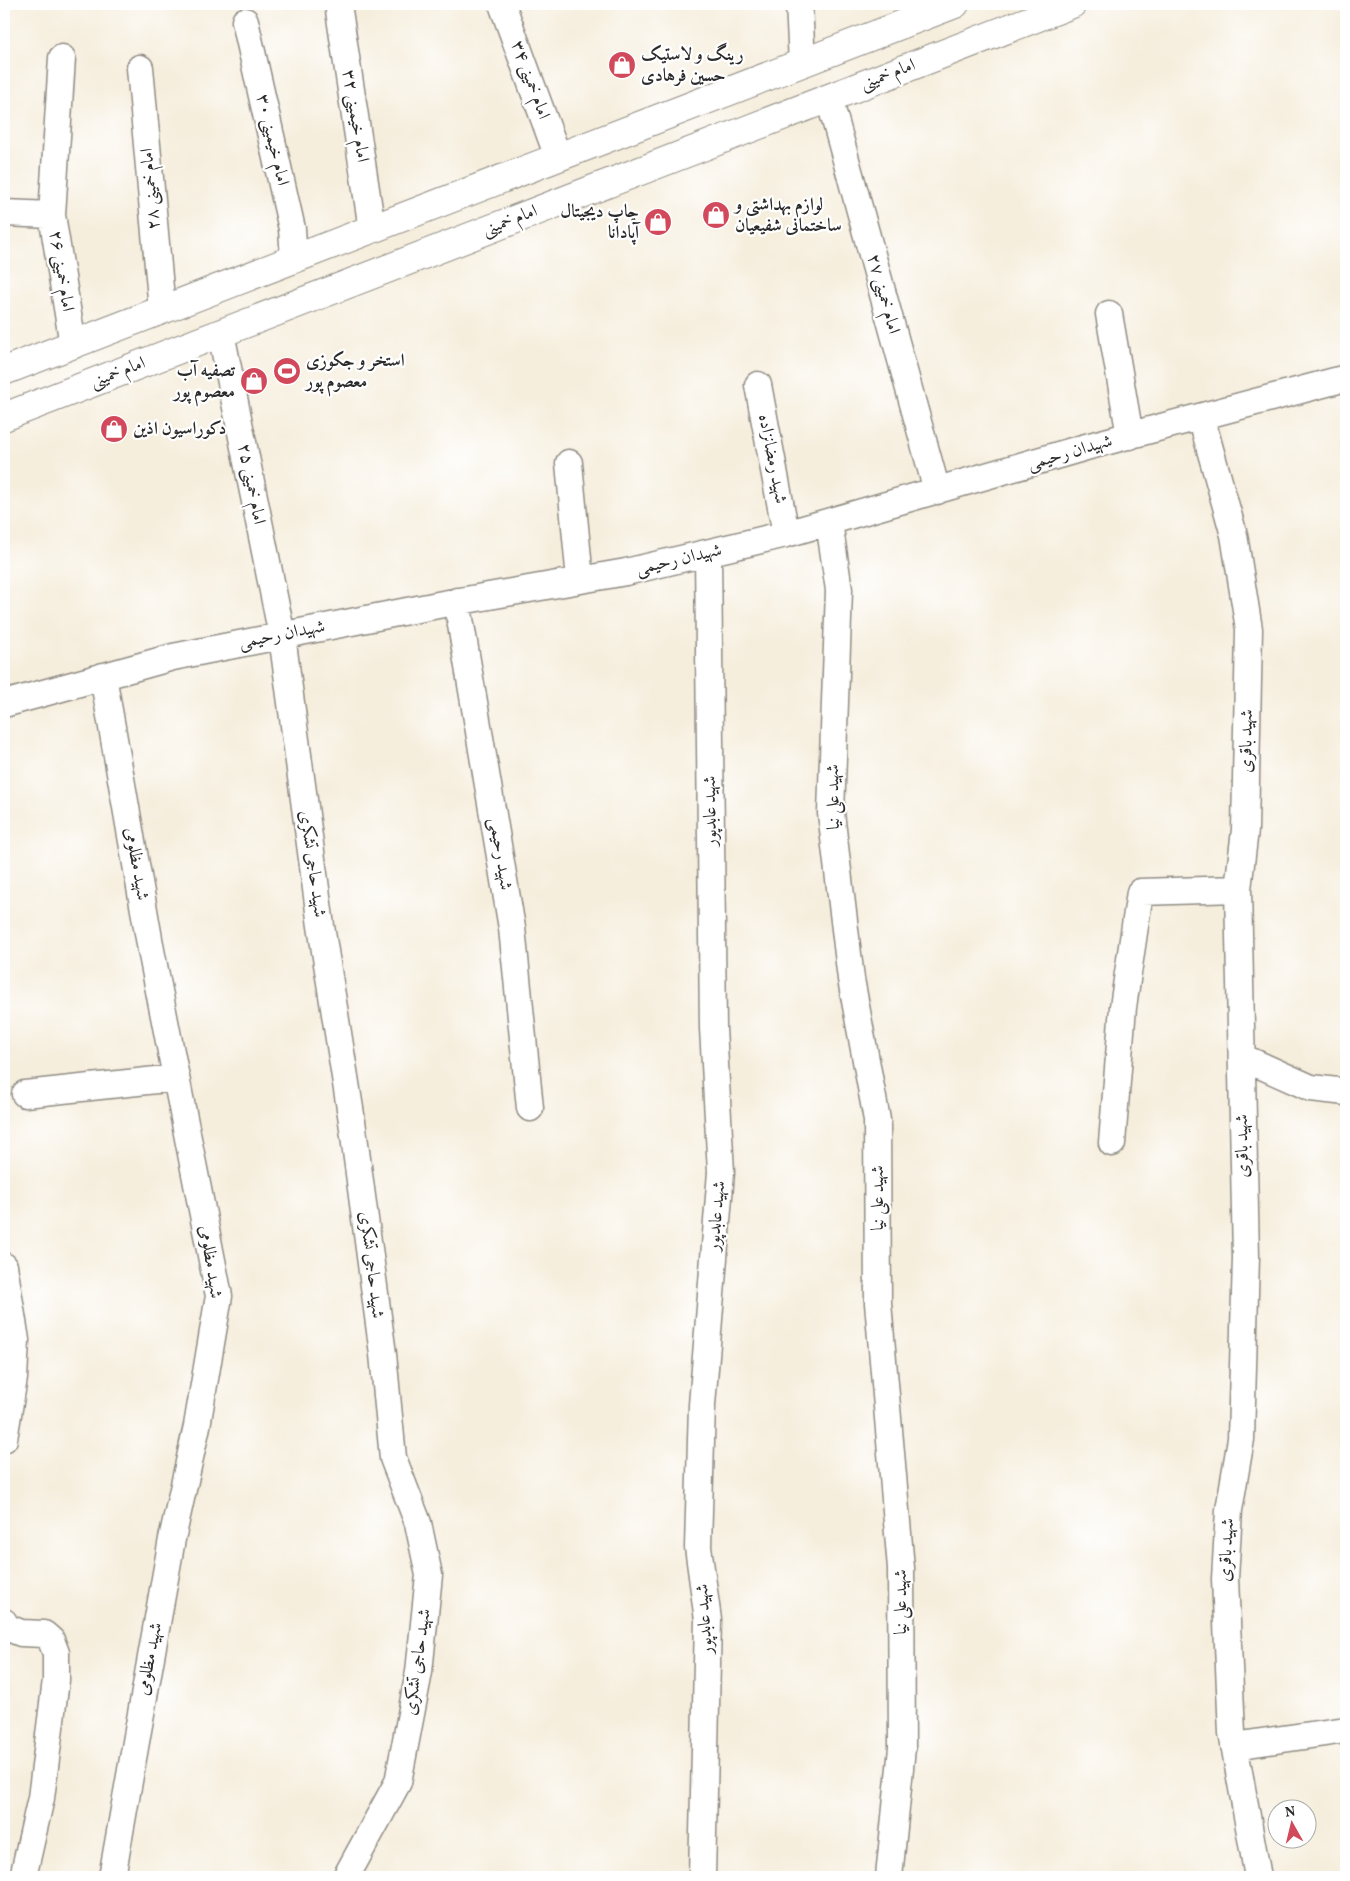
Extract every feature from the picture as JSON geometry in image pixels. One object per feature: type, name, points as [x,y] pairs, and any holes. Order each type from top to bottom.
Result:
[{"type":"main road","points":[[4,371],[955,4]]},
{"type":"main road","name":"امام خمینی","points":[[4,417],[1072,4]]},
{"type":"street","name":"امام خیمینی ۳۲","points":[[338,4],[372,229]]},
{"type":"street","name":"امام خمینی ۳۴","points":[[502,4],[558,157]]},
{"type":"street","points":[[798,4],[802,63]]},
{"type":"street","name":"امام خیمینی ۳۰","points":[[245,21],[292,229],[294,260]]},
{"type":"street","points":[[52,215],[62,58]]},
{"type":"street","name":"امام خمینی ۲۸","points":[[140,68],[162,310]]},
{"type":"street","name":"امام خمینی ۲۷","points":[[829,98],[937,491]]},
{"type":"street","name":"امام خمینی ۲۶","points":[[4,213],[52,215],[73,344]]},
{"type":"street","points":[[1110,314],[1130,436]]},
{"type":"street","name":"امام خمینی ۲۵","points":[[221,333],[282,636]]},
{"type":"street","name":"شهیدان رحیمی","points":[[4,704],[173,657],[457,601],[626,572],[708,553],[830,522],[1130,436],[1346,378]]},
{"type":"street","name":"شهید رمضانزاده","points":[[758,385],[786,534]]},
{"type":"street","name":"شهید باقری","points":[[1201,417],[1234,535],[1249,629],[1246,830],[1238,889],[1246,1257],[1241,1430],[1229,1510],[1225,1579],[1232,1733],[1258,1877]]},
{"type":"street","points":[[569,463],[580,580]]},
{"type":"street","name":"شهید علی نیا","points":[[830,522],[840,590],[831,814],[851,979],[877,1120],[878,1303],[901,1568],[902,1748],[889,1877]]},
{"type":"street","name":"شهید عابدپور","points":[[702,1877],[708,1620],[698,1546],[698,1528],[702,1404],[721,1172],[713,1028],[708,553]]},
{"type":"street","name":"شهید رحیمی","points":[[457,601],[512,928],[530,1108]]},
{"type":"street","name":"شهید حاجی تشکری","points":[[282,636],[321,926],[352,1121],[383,1354],[393,1458],[418,1523],[429,1575],[419,1672],[398,1782],[346,1877]]},
{"type":"street","name":"شهید مظلومی","points":[[103,676],[151,950],[219,1296],[198,1426],[172,1539],[112,1877]]},
{"type":"street","points":[[1112,1143],[1123,1007],[1140,892],[1238,889]]},
{"type":"street","points":[[1242,1057],[1311,1088],[1346,1092]]},
{"type":"street","points":[[25,1094],[175,1078]]},
{"type":"street","points":[[4,1266],[16,1340],[14,1378],[4,1439]]},
{"type":"street","points":[[4,1622],[6,1627],[21,1633],[44,1634],[51,1640],[56,1653],[56,1680],[41,1798],[23,1877]]},
{"type":"street","points":[[1234,1746],[1346,1730]]},
{"type":"place","name":"رینگ و لاستیک حسین فرهادی","points":[[622,65]]},
{"type":"place","name":"لوازم بهداشتی و ساختمانی شفیعیان","points":[[716,215]]},
{"type":"place","name":"چاپ دیجیتال آپادانا","points":[[658,222]]},
{"type":"place","name":"استخر و جکوزی معصوم پور","points":[[287,371]]},
{"type":"place","name":"تصفیه آب معصوم پور","points":[[254,381]]},
{"type":"place","name":"دکوراسیون اذین","points":[[114,429]]}]
